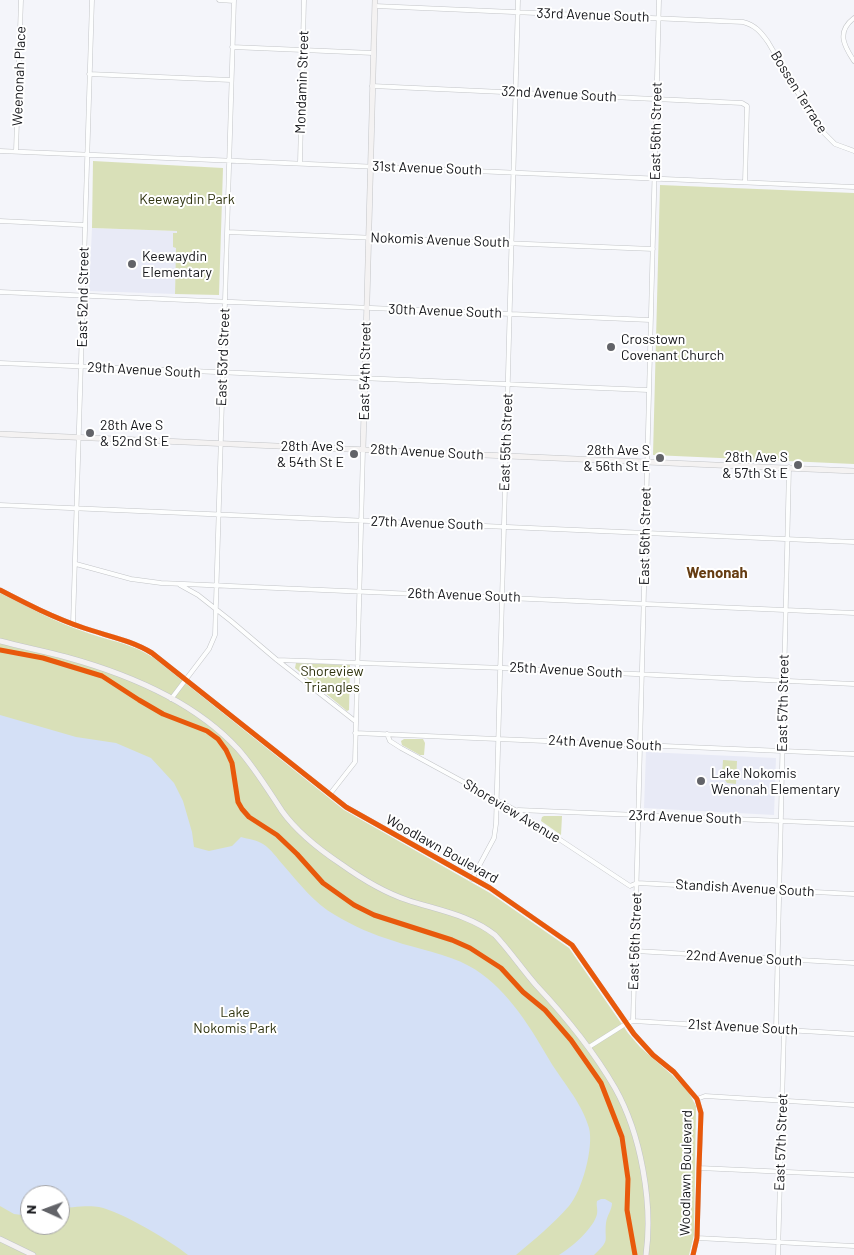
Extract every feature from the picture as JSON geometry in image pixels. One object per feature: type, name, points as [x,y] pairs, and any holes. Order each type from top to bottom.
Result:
[{"type":"street","name":"Weenonah Place","points":[[16,151],[21,0]]},
{"type":"street","name":"East 52nd Street","points":[[73,624],[92,0]]},
{"type":"street","points":[[219,0],[234,0]]},
{"type":"street","name":"East 53rd Street","points":[[171,698],[214,639],[234,0]]},
{"type":"street","name":"Mondamin Street","points":[[300,163],[304,0]]},
{"type":"street","name":"East 55th Street","points":[[472,879],[494,838],[496,800],[518,0]]},
{"type":"street","name":"East 56th Street","points":[[633,1020],[659,0]]},
{"type":"street","name":"33rd Avenue South","points":[[375,3],[517,12],[743,22],[750,24]]},
{"type":"street","name":"East 54th Street","points":[[330,794],[355,762],[375,3]]},
{"type":"street","points":[[854,18],[845,27],[843,40],[854,62]]},
{"type":"street","name":"Bossen Terrace","points":[[750,24],[758,29],[768,42],[818,128],[835,144],[854,151]]},
{"type":"street","points":[[232,47],[373,52]]},
{"type":"street","points":[[89,74],[231,80]]},
{"type":"street","name":"32nd Avenue South","points":[[372,86],[746,104],[745,182]]},
{"type":"street","name":"31st Avenue South","points":[[0,150],[854,187]]},
{"type":"street","points":[[0,222],[84,225]]},
{"type":"street","name":"Nokomis Avenue South","points":[[227,232],[653,249]]},
{"type":"street","name":"30th Avenue South","points":[[0,292],[650,320]]},
{"type":"street","name":"29th Avenue South","points":[[0,364],[648,390]]},
{"type":"street","name":"28th Avenue South","points":[[0,434],[854,471]]},
{"type":"street","name":"East 57th Street","points":[[776,1029],[789,467]]},
{"type":"street","name":"27th Avenue South","points":[[0,505],[854,542]]},
{"type":"street","name":"26th Avenue South","points":[[76,564],[138,580],[173,584],[216,584],[854,613]]},
{"type":"street","points":[[173,584],[190,589],[355,722]]},
{"type":"street","name":"Woodlawn Boulevard","points":[[0,590],[42,612],[141,646],[157,656],[346,807],[490,888],[572,945],[634,1034],[674,1072],[697,1099],[701,1113],[697,1238],[692,1255]]},
{"type":"street","points":[[0,641],[82,662],[132,680],[191,709],[220,730],[245,757],[284,812],[316,846],[340,864],[378,888],[405,899],[468,919],[495,935],[589,1047],[616,1090],[638,1148],[646,1199],[648,1240],[646,1255]]},
{"type":"street","name":"25th Avenue South","points":[[277,660],[854,684]]},
{"type":"street","name":"24th Avenue South","points":[[355,733],[854,754]]},
{"type":"street","name":"Shoreview Avenue","points":[[387,734],[390,741],[401,748],[515,810],[628,885],[637,883]]},
{"type":"street","name":"23rd Avenue South","points":[[515,810],[854,824]]},
{"type":"street","name":"Standish Avenue South","points":[[637,883],[854,894]]},
{"type":"street","name":"22nd Avenue South","points":[[635,952],[854,964]]},
{"type":"street","points":[[589,1047],[633,1020]]},
{"type":"street","name":"21st Avenue South","points":[[633,1020],[854,1034]]},
{"type":"street","name":"East 57th Street","points":[[778,1255],[784,1029]]},
{"type":"street","points":[[697,1099],[706,1096],[854,1105]]},
{"type":"street","points":[[699,1168],[854,1175]]},
{"type":"street","points":[[697,1238],[854,1246]]},
{"type":"street","points":[[0,1239],[33,1255]]},
{"type":"shaded area","points":[[92,228],[177,231],[175,294],[89,291]]},
{"type":"shaded area","points":[[646,752],[776,758],[774,815],[644,808]]},
{"type":"green space","name":"Keewaydin Park","points":[[93,161],[223,168],[219,295],[175,294],[176,248],[173,247],[173,233],[177,233],[177,231],[92,228]]},
{"type":"green space","points":[[660,185],[854,193],[854,464],[653,455]]},
{"type":"green space","name":"Lake Nokomis Park","points":[[0,593],[63,624],[128,645],[154,658],[344,810],[490,893],[569,948],[628,1033],[640,1047],[688,1091],[696,1106],[694,1235],[689,1255],[0,1255]]},
{"type":"green space","name":"Shoreview Triangles","points":[[296,663],[350,665],[349,710],[347,711],[295,668]]},
{"type":"green space","points":[[404,739],[423,739],[425,743],[424,755],[420,755],[402,745],[401,741]]},
{"type":"green space","points":[[723,760],[737,761],[736,784],[727,783],[722,775]]},
{"type":"green space","points":[[544,816],[562,816],[561,835],[541,821]]},
{"type":"water","name":"Lake Nokomis Park","points":[[0,715],[76,737],[116,743],[151,758],[174,783],[183,801],[192,832],[194,847],[209,851],[232,846],[241,837],[261,843],[271,851],[314,899],[335,915],[379,936],[461,962],[481,974],[493,983],[514,1005],[576,1100],[589,1128],[590,1146],[586,1168],[574,1199],[550,1225],[516,1255],[188,1255],[145,1227],[119,1214],[99,1207],[70,1208],[70,1185],[20,1185],[20,1215],[14,1214],[0,1206]]},
{"type":"water","points":[[605,1199],[612,1203],[607,1220],[606,1240],[603,1246],[594,1255],[559,1255],[576,1243],[587,1231],[597,1214],[597,1201]]},
{"type":"cycle path","points":[[0,590],[62,620],[127,641],[152,653],[346,807],[490,888],[572,945],[634,1034],[653,1055],[674,1072],[697,1099],[701,1113],[697,1238],[693,1255]]},
{"type":"cycle path","points":[[0,650],[43,658],[102,676],[163,714],[207,731],[218,739],[232,763],[238,802],[242,809],[249,817],[277,835],[323,883],[354,905],[374,915],[452,940],[470,948],[501,968],[523,992],[545,1010],[571,1040],[601,1083],[622,1137],[628,1179],[627,1210],[635,1255]]},
{"type":"place","name":"Keewaydin Elementary","points":[[132,264]]},
{"type":"place","name":"Crosstown Covenant Church","points":[[611,347]]},
{"type":"place","name":"28th Ave S & 52nd St E","points":[[90,433]]},
{"type":"place","name":"28th Ave S & 54th St E","points":[[354,454]]},
{"type":"place","name":"28th Ave S & 56th St E","points":[[660,458]]},
{"type":"place","name":"28th Ave S & 57th St E","points":[[798,465]]},
{"type":"place","name":"Lake Nokomis Wenonah Elementary","points":[[701,781]]},
{"type":"district","name":"Wenonah","points":[[717,573]]}]
